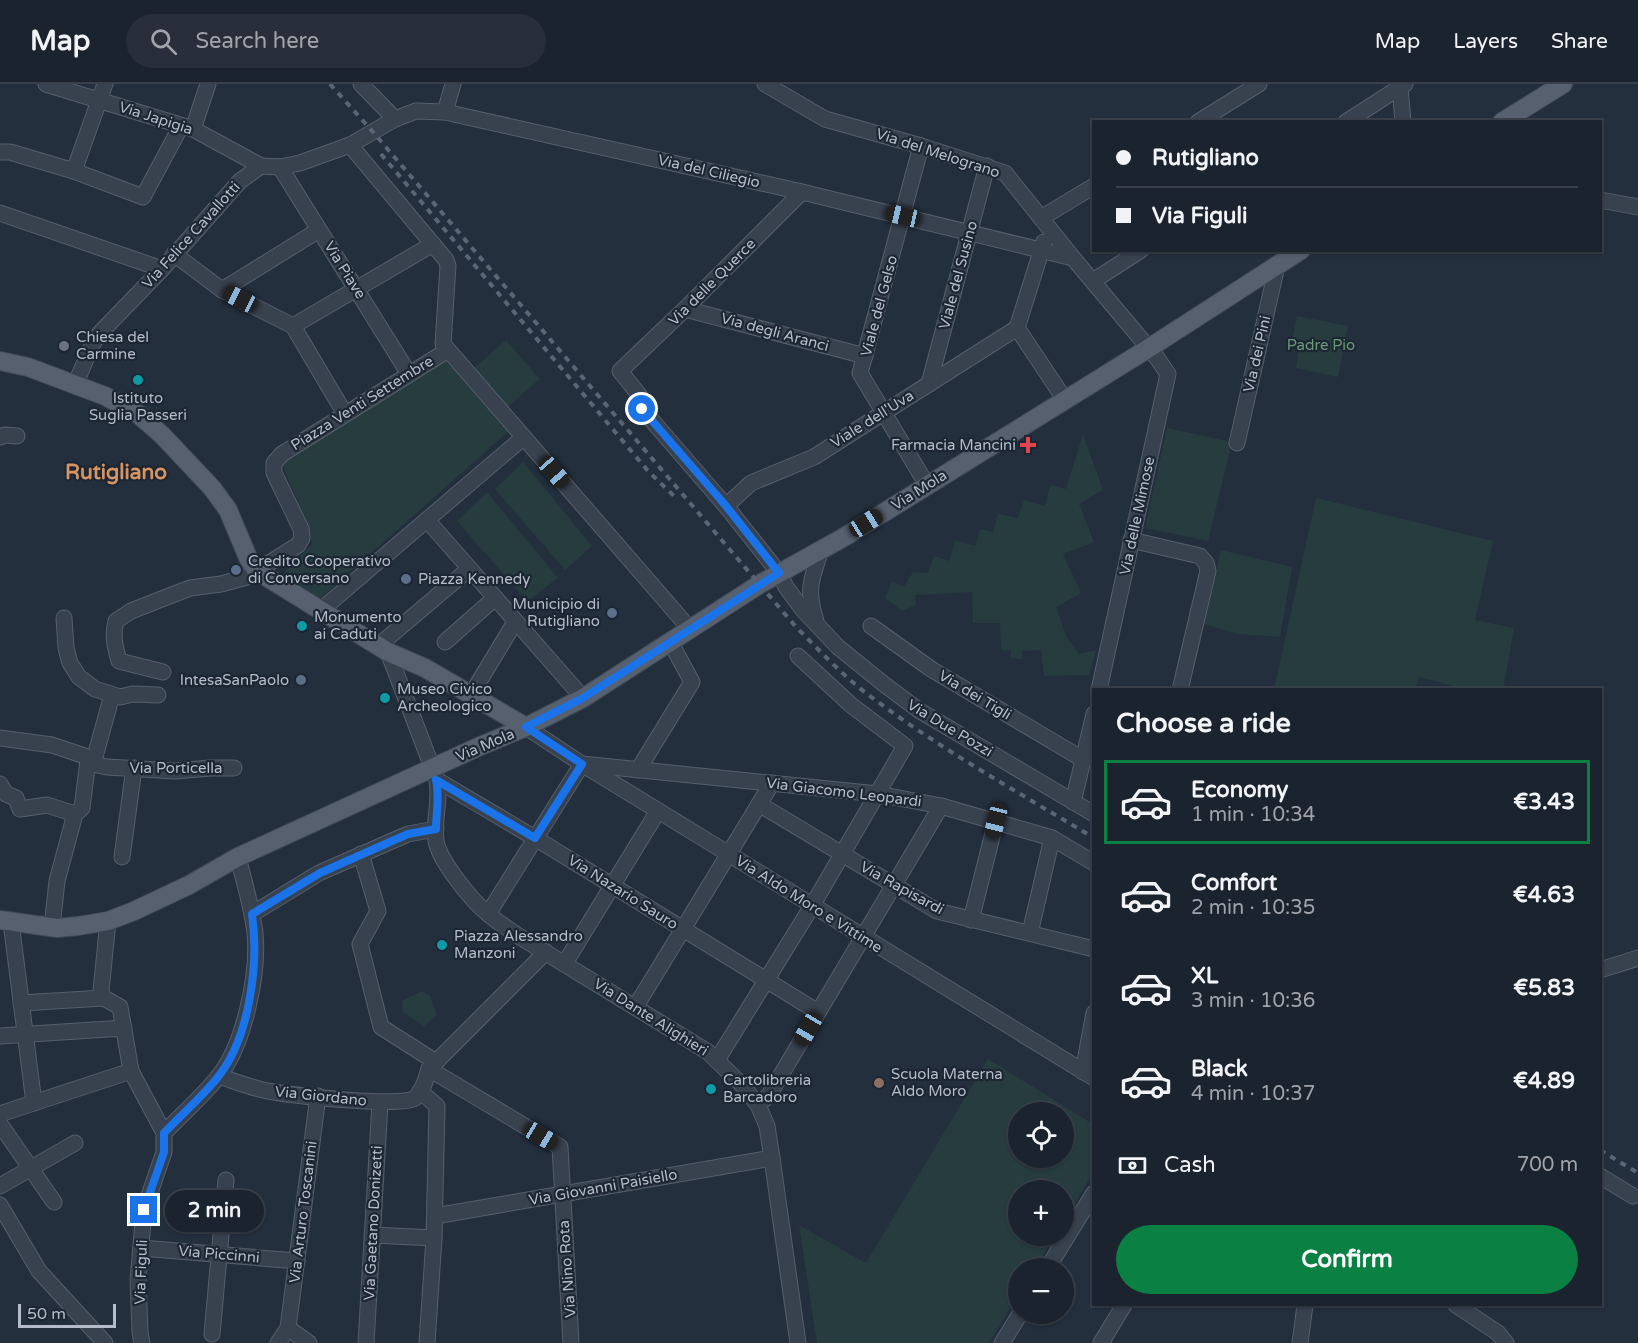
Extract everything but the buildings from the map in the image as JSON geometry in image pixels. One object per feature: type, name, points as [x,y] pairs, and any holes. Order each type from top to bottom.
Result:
[{"type":"main road","points":[[1505,120],[1563,84]]},
{"type":"main road","name":"Via Mola","points":[[6,921],[52,927],[78,926],[108,921],[134,911],[189,885],[238,857],[434,774],[478,747],[526,727],[583,698],[779,573],[1149,348],[1298,252]]},
{"type":"main road","points":[[0,361],[28,367],[75,385],[121,403],[138,414],[162,435],[212,488],[228,510],[249,560],[258,571],[383,649],[425,668],[526,727]]},
{"type":"street","name":"Via Japigia","points":[[46,84],[187,127],[261,166]]},
{"type":"street","points":[[74,171],[105,84]]},
{"type":"street","points":[[0,152],[10,152],[74,171],[143,197],[187,127],[208,84]]},
{"type":"street","points":[[361,84],[394,119]]},
{"type":"street","points":[[445,112],[453,84]]},
{"type":"street","name":"Via del Melograno","points":[[765,84],[825,119],[1005,173],[1149,348]]},
{"type":"street","points":[[1201,120],[1258,84]]},
{"type":"street","points":[[1349,120],[1401,85]]},
{"type":"street","points":[[1401,85],[1403,120]]},
{"type":"street","name":"Via del Ciliegio","points":[[350,145],[394,119],[416,111],[445,112],[802,192],[1073,258]]},
{"type":"street","points":[[261,166],[300,163],[350,145],[446,260],[448,266],[443,344],[690,629]]},
{"type":"street","name":"Viale del Gelso","points":[[921,146],[860,374],[927,485]]},
{"type":"street","name":"Via Felice Cavallotti","points":[[75,385],[99,334],[162,269],[240,181],[261,166]]},
{"type":"street","name":"Via Piave","points":[[280,166],[409,374]]},
{"type":"street","name":"Viale del Susino","points":[[929,384],[987,166]]},
{"type":"street","points":[[1065,400],[1017,328],[1041,250],[1045,223],[1092,188]]},
{"type":"street","name":"Via delle Querce","points":[[620,371],[686,309],[802,192]]},
{"type":"street","points":[[1602,200],[1638,207]]},
{"type":"street","points":[[0,213],[162,269]]},
{"type":"street","points":[[222,290],[320,230]]},
{"type":"street","points":[[293,327],[433,244]]},
{"type":"street","points":[[1093,280],[1138,252]]},
{"type":"street","points":[[174,254],[222,290],[293,327],[345,414]]},
{"type":"street","name":"Via dei Pini","points":[[1237,443],[1277,266]]},
{"type":"street","name":"Via degli Aranci","points":[[686,309],[865,356]]},
{"type":"street","name":"Viale dell'Uva","points":[[726,506],[751,483],[814,456],[1017,328]]},
{"type":"street","name":"Via delle Mimose","points":[[1099,688],[1168,374],[1149,348]]},
{"type":"street","name":"Piazza Venti Settembre","points":[[258,571],[298,545],[302,538],[301,529],[273,473],[274,463],[282,454],[448,350]]},
{"type":"street","name":"Via Due Pozzi","points":[[620,371],[640,396],[642,409],[726,506],[779,573],[803,610],[838,647],[911,704],[1092,813]]},
{"type":"street","points":[[0,437],[17,436]]},
{"type":"street","points":[[320,611],[524,437]]},
{"type":"street","points":[[427,520],[583,698]]},
{"type":"street","points":[[1131,540],[1200,556],[1206,563],[1208,571],[1180,688]]},
{"type":"street","name":"Via Due Pozzi","points":[[818,627],[809,596],[810,583],[821,549]]},
{"type":"street","points":[[383,649],[469,568]]},
{"type":"street","points":[[163,672],[119,661],[114,641],[116,621],[131,611],[189,588],[236,581],[258,571]]},
{"type":"street","points":[[445,642],[495,598]]},
{"type":"street","points":[[64,618],[66,648],[70,663],[79,677],[95,689],[120,697],[133,694],[158,695]]},
{"type":"street","points":[[471,696],[515,622]]},
{"type":"street","name":"Via dei Tigli","points":[[871,626],[931,669],[1083,760]]},
{"type":"street","points":[[638,770],[692,682],[671,643]]},
{"type":"street","name":"Via Dante Alighieri","points":[[383,649],[434,774],[439,802],[436,816],[439,850],[445,862],[474,899],[488,914],[546,952],[694,1043],[717,1060],[758,1105],[767,1126],[798,1343]]},
{"type":"street","points":[[717,1060],[812,906],[905,747],[851,705],[798,656]]},
{"type":"street","points":[[52,927],[57,881],[75,814],[82,808],[89,760],[112,695]]},
{"type":"street","points":[[1073,802],[1092,722]]},
{"type":"street","name":"Via Aldo Moro e Vittime","points":[[526,727],[582,764],[1088,1075]]},
{"type":"street","name":"Via Porticella","points":[[0,738],[52,745],[89,760],[134,768],[176,771],[234,768]]},
{"type":"street","points":[[488,914],[582,764]]},
{"type":"street","name":"Via Giacomo Leopardi","points":[[582,764],[878,794],[941,806],[1052,838],[1092,862]]},
{"type":"street","points":[[122,857],[134,768]]},
{"type":"street","name":"Via Nazario Sauro","points":[[434,774],[818,1012]]},
{"type":"street","points":[[636,1006],[772,783]]},
{"type":"street","points":[[0,784],[6,794],[16,798],[20,809],[47,805],[75,814]]},
{"type":"street","name":"Via Rapisardi","points":[[759,804],[937,911],[1092,948]]},
{"type":"street","points":[[758,1105],[770,1095],[941,806]]},
{"type":"street","points":[[565,963],[658,811]]},
{"type":"street","points":[[972,920],[996,821]]},
{"type":"street","points":[[252,914],[320,873],[361,854],[408,834],[436,829]]},
{"type":"street","points":[[1030,933],[1052,838]]},
{"type":"street","points":[[361,854],[378,911],[360,944],[381,1027],[433,1066]]},
{"type":"street","points":[[21,1003],[104,998],[120,1007],[131,1071],[164,1133],[219,1076],[234,1051],[243,1029],[255,962],[255,935],[238,857]]},
{"type":"street","points":[[6,921],[21,1003],[34,1103]]},
{"type":"street","points":[[104,998],[101,991],[108,921]]},
{"type":"street","points":[[427,1343],[435,1216],[437,1106],[420,1091],[433,1066],[546,952]]},
{"type":"street","points":[[1602,969],[1638,958]]},
{"type":"street","points":[[0,1036],[124,1028]]},
{"type":"street","points":[[1088,1075],[1092,1033]]},
{"type":"street","name":"Via Nino Rota","points":[[433,1066],[560,1147],[572,1343]]},
{"type":"street","points":[[0,1114],[131,1071]]},
{"type":"street","name":"Via Giordano","points":[[219,1076],[263,1090],[380,1103],[408,1101],[416,1097],[420,1091]]},
{"type":"street","name":"Via Arturo Toscanini","points":[[288,1328],[318,1096]]},
{"type":"street","name":"Via Gaetano Donizetti","points":[[366,1343],[380,1103]]},
{"type":"street","points":[[0,1124],[54,1202]]},
{"type":"street","name":"Via Figuli","points":[[141,1343],[138,1280],[144,1210],[164,1152],[164,1133]]},
{"type":"street","points":[[0,1186],[75,1143]]},
{"type":"street","name":"Via Giovanni Paisiello","points":[[435,1216],[772,1158]]},
{"type":"street","points":[[1602,1177],[1633,1196]]},
{"type":"street","points":[[212,1334],[226,1180]]},
{"type":"street","points":[[1054,1258],[1092,1196]]},
{"type":"street","points":[[1,1208],[39,1271],[105,1343]]},
{"type":"street","points":[[372,1235],[434,1238]]},
{"type":"street","name":"Via Piccinni","points":[[141,1248],[297,1262]]},
{"type":"street","points":[[1101,1343],[1123,1306]]},
{"type":"street","points":[[1300,1343],[1305,1306]]},
{"type":"street","points":[[1458,1306],[1498,1333],[1506,1343]]},
{"type":"street","points":[[1002,1343],[1014,1324]]},
{"type":"street","points":[[278,1343],[288,1328],[305,1342]]},
{"type":"green space","name":"Padre Pio","points":[[1297,316],[1348,326],[1338,377],[1296,368],[1299,347],[1291,345]]},
{"type":"green space","points":[[506,340],[540,379],[506,408],[472,370]]},
{"type":"green space","points":[[449,359],[510,430],[316,602],[279,578],[312,544],[309,530],[282,464]]},
{"type":"green space","points":[[1167,428],[1232,442],[1208,541],[1145,528]]},
{"type":"green space","points":[[1083,434],[1103,490],[1079,504],[1094,542],[1063,554],[1081,593],[1056,607],[1067,638],[1079,654],[1096,650],[1089,675],[1044,676],[1041,650],[1022,651],[1023,659],[1011,658],[1011,651],[1001,650],[1000,623],[973,623],[972,592],[915,595],[916,605],[902,611],[885,598],[892,582],[904,587],[913,572],[928,573],[934,556],[949,561],[955,540],[975,546],[980,529],[993,532],[998,514],[1018,518],[1024,500],[1045,506],[1050,485],[1066,489]]},
{"type":"green space","points":[[523,462],[592,546],[565,570],[495,489]]},
{"type":"green space","points":[[487,492],[558,578],[527,601],[457,521]]},
{"type":"green space","points":[[1316,498],[1493,541],[1475,620],[1514,628],[1503,688],[1461,688],[1419,677],[1416,688],[1274,688]]},
{"type":"green space","points":[[1221,550],[1292,567],[1280,637],[1238,634],[1204,624]]},
{"type":"green space","points":[[422,991],[430,996],[437,1015],[424,1026],[403,1012],[402,1001]]},
{"type":"green space","points":[[988,1059],[1057,1102],[1008,1102],[1008,1168],[1074,1168],[1074,1112],[1092,1123],[1092,1175],[1074,1205],[1074,1180],[1008,1180],[1008,1246],[1049,1246],[1041,1258],[1008,1258],[1008,1312],[989,1343],[817,1343],[799,1225],[866,1263]]},
{"type":"railway","points":[[330,84],[796,627],[841,672],[924,734],[1092,837]]},
{"type":"railway","points":[[381,154],[648,471],[676,498]]},
{"type":"railway","points":[[1602,1151],[1638,1173]]},
{"type":"place","name":"Chiesa del Carmine","points":[[64,346]]},
{"type":"place","name":"Istituto Suglia Passeri","points":[[138,380]]},
{"type":"place","name":"Farmacia Mancini","points":[[1028,445]]},
{"type":"place","name":"Credito Cooperativo di Conversano","points":[[236,570]]},
{"type":"place","name":"Piazza Kennedy","points":[[406,579]]},
{"type":"place","name":"Municipio di Rutigliano","points":[[612,613]]},
{"type":"place","name":"Monumento ai Caduti","points":[[302,626]]},
{"type":"place","name":"IntesaSanPaolo","points":[[301,680]]},
{"type":"place","name":"Museo Civico Archeologico","points":[[385,698]]},
{"type":"place","name":"Piazza Alessandro Manzoni","points":[[442,945]]},
{"type":"place","name":"Scuola Materna Aldo Moro","points":[[879,1083]]},
{"type":"place","name":"Cartolibreria Barcadoro","points":[[711,1089]]},
{"type":"district","name":"Rutigliano","points":[[116,472]]},
{"type":"route","points":[[144,1210],[164,1152],[164,1133],[219,1076],[234,1051],[243,1029],[255,962],[252,914],[320,873],[408,834],[436,829],[439,791],[436,780],[535,838],[582,764],[526,727],[583,698],[779,573],[726,506],[642,409]]}]
